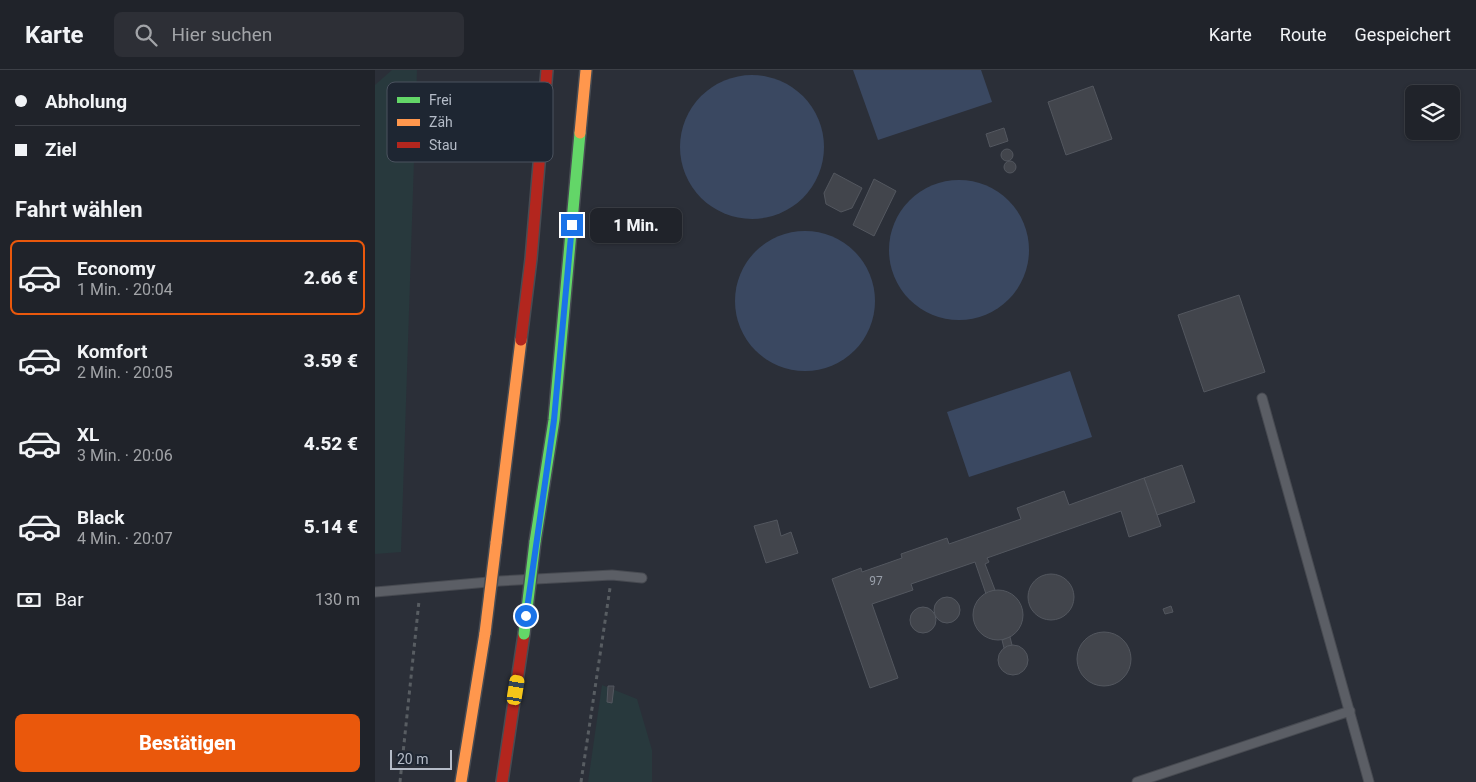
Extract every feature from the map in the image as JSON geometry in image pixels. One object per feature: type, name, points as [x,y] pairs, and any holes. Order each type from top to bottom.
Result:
[{"type":"highway","points":[[502,782],[554,420],[586,70]]},
{"type":"highway","points":[[461,782],[485,633],[531,259],[539,162]]},
{"type":"lane","points":[[1262,398],[1369,782]]},
{"type":"lane","points":[[375,592],[612,575],[642,578]]},
{"type":"lane","points":[[1137,782],[1350,711]]},
{"type":"path","points":[[581,782],[612,575]]},
{"type":"path","points":[[400,782],[420,588]]},
{"type":"shaded area","points":[[392,70],[417,70],[417,82],[387,82],[387,162],[414,162],[401,552],[375,554],[375,180],[375,85]]},
{"type":"shaded area","points":[[602,685],[637,699],[652,750],[652,782],[588,782]]},
{"type":"water","points":[[853,70],[981,70],[992,102],[878,140]]},
{"type":"water","points":[[752,75],[780,80],[803,96],[819,119],[824,147],[819,175],[803,198],[780,214],[752,219],[724,214],[701,198],[685,175],[680,147],[685,119],[701,96],[724,80]]},
{"type":"water","points":[[959,180],[986,186],[998,192],[1008,201],[1017,211],[1023,223],[1029,250],[1023,277],[1017,289],[1008,299],[998,308],[986,314],[959,320],[932,314],[920,308],[910,299],[901,289],[895,277],[889,250],[895,223],[901,211],[910,201],[920,192],[932,186]]},
{"type":"water","points":[[805,231],[819,232],[832,236],[854,252],[870,274],[874,287],[874,315],[870,328],[854,350],[832,366],[819,370],[805,371],[791,370],[778,366],[756,350],[740,328],[736,315],[735,301],[736,287],[740,274],[756,252],[778,236],[791,232]]},
{"type":"water","points":[[1070,371],[1092,437],[969,477],[947,412]]},
{"type":"building","points":[[1093,86],[1112,139],[1066,155],[1048,102]]},
{"type":"building","points":[[1004,128],[1008,141],[990,147],[986,134]]},
{"type":"building","points":[[1005,149],[1009,149],[1013,155],[1009,161],[1005,161],[1001,157],[1001,153]]},
{"type":"building","points":[[1008,161],[1012,161],[1016,167],[1012,173],[1008,173],[1004,169],[1004,165]]},
{"type":"building","points":[[834,173],[862,188],[852,208],[841,212],[826,204],[824,193]]},
{"type":"building","points":[[874,179],[896,191],[874,236],[853,225]]},
{"type":"building","points":[[1239,295],[1265,372],[1204,392],[1178,315]]},
{"type":"building","points":[[1182,465],[1195,502],[1157,515],[1144,478]]},
{"type":"building","points":[[1144,478],[1161,526],[1129,537],[1121,511],[987,558],[989,562],[985,564],[995,590],[986,594],[975,562],[911,584],[913,590],[872,604],[898,678],[870,688],[832,579],[861,568],[862,572],[902,558],[901,554],[947,538],[949,544],[1021,519],[1017,508],[1064,491],[1069,505]]},
{"type":"building","points":[[777,520],[781,536],[791,532],[798,553],[766,563],[754,526]]},
{"type":"building","points":[[1056,574],[1068,580],[1073,588],[1073,606],[1068,614],[1060,619],[1046,620],[1034,614],[1029,606],[1028,592],[1034,580],[1042,575]]},
{"type":"building","points":[[998,590],[1007,592],[1018,601],[1023,615],[1021,624],[1012,635],[998,640],[989,638],[978,629],[973,615],[975,606],[984,595]]},
{"type":"building","points":[[947,597],[957,600],[960,610],[957,620],[947,623],[937,620],[934,610],[937,600]]},
{"type":"building","points":[[1171,606],[1173,612],[1165,614],[1163,609]]},
{"type":"building","points":[[923,607],[933,610],[936,620],[933,630],[923,633],[913,630],[910,620],[913,610]]},
{"type":"building","points":[[1099,632],[1109,632],[1119,636],[1127,644],[1131,659],[1127,674],[1119,682],[1109,686],[1099,686],[1089,682],[1081,674],[1077,664],[1077,654],[1081,644],[1089,636]]},
{"type":"building","points":[[1010,637],[1012,645],[1004,648],[1002,640]]},
{"type":"building","points":[[1013,645],[1024,649],[1028,660],[1024,671],[1013,675],[1002,671],[998,660],[1002,649]]},
{"type":"building","points":[[608,686],[614,686],[612,703],[607,702]]},
{"type":"traffic: fast","points":[[535,542],[554,420],[580,133]]},
{"type":"traffic: fast","points":[[524,634],[535,542]]},
{"type":"traffic: slow","points":[[580,133],[586,70]]},
{"type":"traffic: slow","points":[[496,543],[521,340]]},
{"type":"traffic: slow","points":[[485,633],[496,543]]},
{"type":"traffic: slow","points":[[461,782],[485,633]]},
{"type":"traffic: jam","points":[[546,82],[547,70]]},
{"type":"traffic: jam","points":[[521,340],[531,259],[539,162]]},
{"type":"traffic: jam","points":[[502,782],[524,634]]},
{"type":"route","points":[[526,616],[535,542],[554,420],[572,225]]}]
